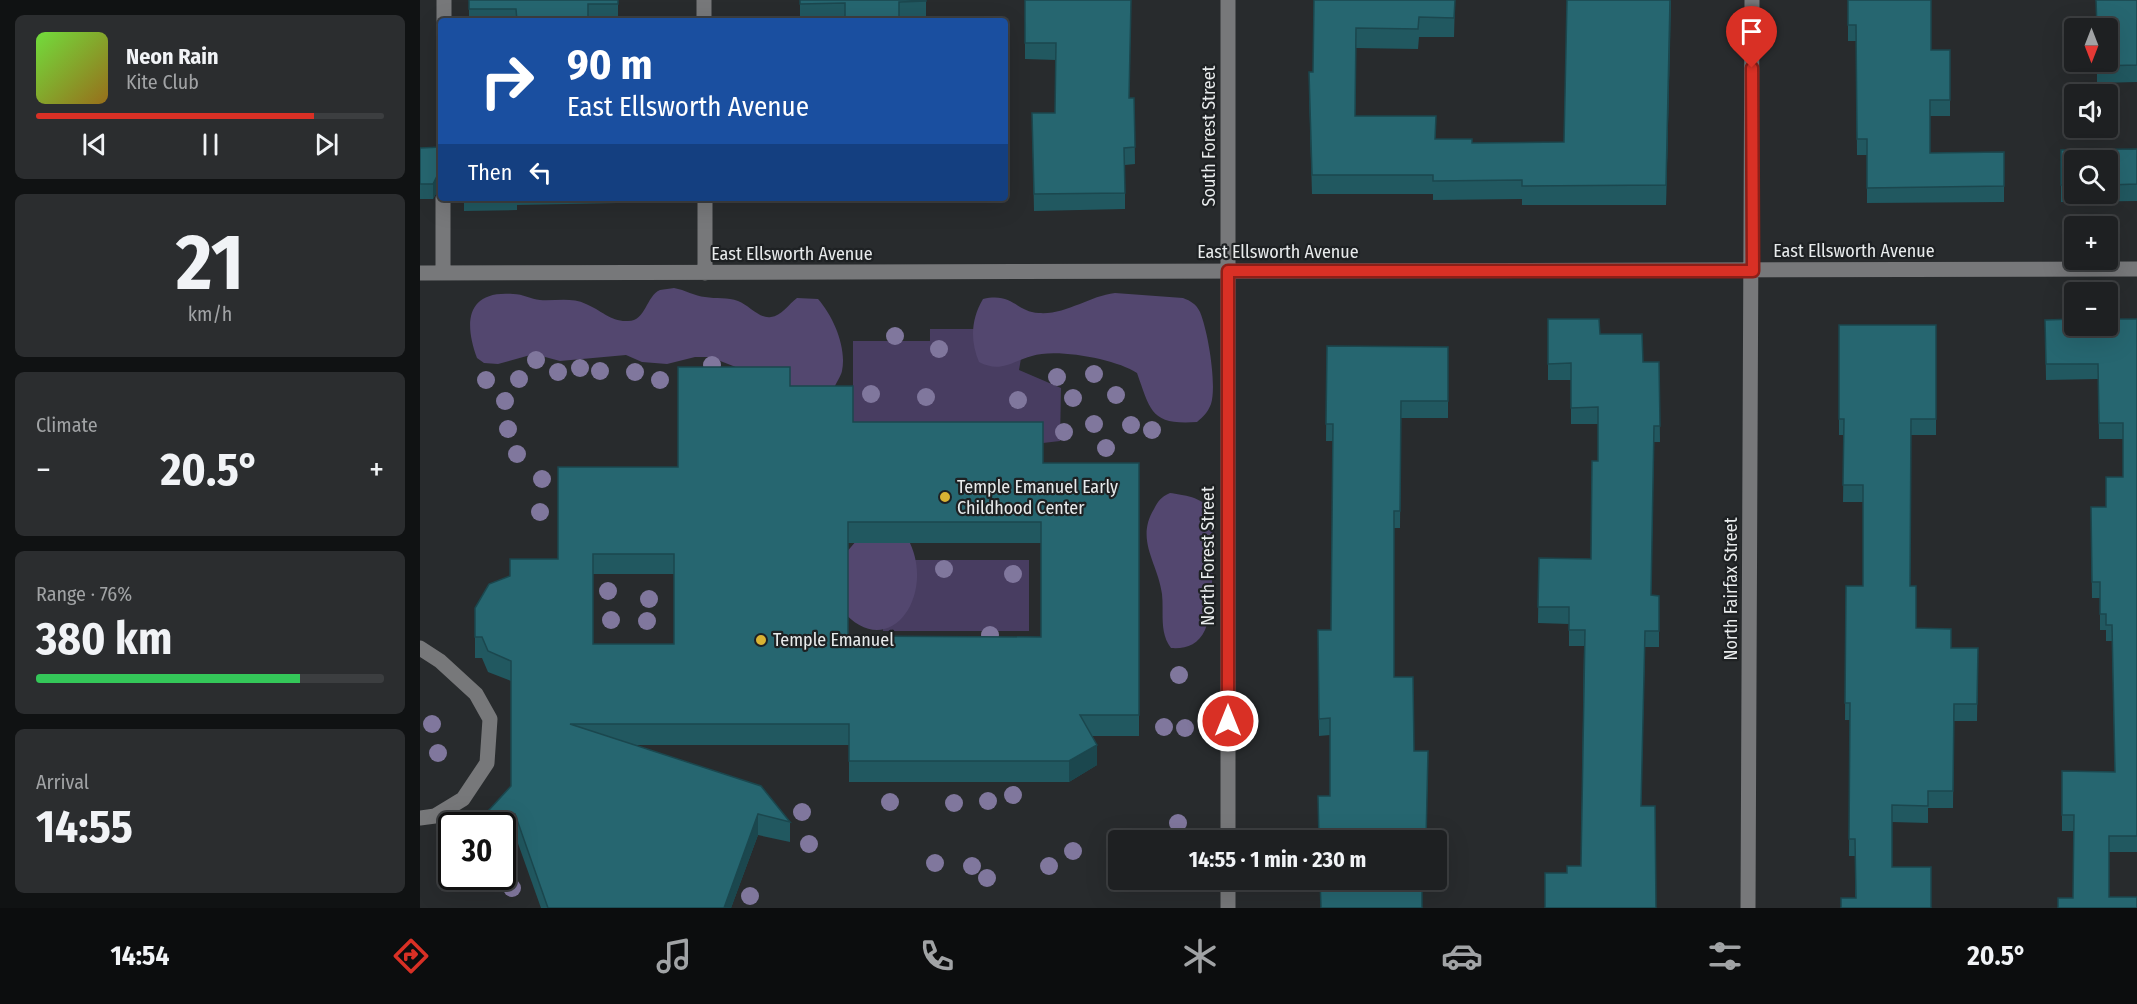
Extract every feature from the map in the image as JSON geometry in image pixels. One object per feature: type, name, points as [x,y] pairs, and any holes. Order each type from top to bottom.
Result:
[{"type":"street","points":[[444,0],[444,18]]},
{"type":"street","points":[[704,0],[704,18]]},
{"type":"street","name":"South Forest Street","points":[[1228,0],[1228,271]]},
{"type":"street","name":"North Fairfax Street","points":[[1748,908],[1753,271],[1752,0]]},
{"type":"street","points":[[443,201],[443,273]]},
{"type":"street","points":[[705,201],[705,273]]},
{"type":"street","name":"East Ellsworth Avenue","points":[[420,273],[2137,269]]},
{"type":"street","name":"North Forest Street","points":[[1228,271],[1228,830]]},
{"type":"street","points":[[420,648],[440,661],[476,694],[490,719],[487,763],[463,799],[435,816],[420,818]]},
{"type":"street","points":[[1228,890],[1228,908]]},
{"type":"shaded area","points":[[674,288],[701,296],[734,300],[767,317],[778,314],[797,298],[818,299],[834,323],[841,342],[842,371],[834,388],[803,393],[710,357],[695,357],[667,364],[642,362],[626,355],[560,361],[534,354],[498,364],[484,363],[477,358],[470,321],[472,311],[486,297],[513,294],[540,300],[581,302],[611,318],[628,321],[639,317],[655,293]]},
{"type":"shaded area","points":[[1115,293],[1183,298],[1193,303],[1198,309],[1209,344],[1213,395],[1211,404],[1197,422],[1170,421],[1161,418],[1150,406],[1137,373],[1101,359],[1056,353],[1032,356],[999,367],[979,362],[974,346],[973,330],[976,314],[983,299],[1001,298],[1031,312],[1049,313]]},
{"type":"shaded area","points":[[930,329],[983,329],[1024,341],[1019,370],[1061,388],[1060,441],[1043,443],[853,443],[853,341],[930,341]]},
{"type":"shaded area","points":[[1170,493],[1193,498],[1207,506],[1212,520],[1213,534],[1212,590],[1208,621],[1205,630],[1195,643],[1187,647],[1176,648],[1171,648],[1165,635],[1160,583],[1147,541],[1149,520],[1157,504]]},
{"type":"shaded area","points":[[908,539],[916,560],[917,582],[912,601],[903,616],[891,627],[876,630],[859,625],[841,609],[845,554],[857,540]]},
{"type":"shaded area","points":[[883,560],[1029,560],[1029,631],[883,631]]},
{"type":"building","points":[[469,0],[618,0],[618,4],[588,4],[588,18],[517,18],[516,9],[469,9]]},
{"type":"building","points":[[800,0],[926,0],[899,2],[899,18],[845,18],[845,3],[800,4]]},
{"type":"building","points":[[1025,0],[1131,0],[1129,98],[1134,98],[1135,147],[1124,148],[1125,193],[1034,194],[1032,113],[1055,113],[1056,43],[1025,43]]},
{"type":"building","points":[[1314,0],[1455,0],[1454,18],[1419,17],[1418,29],[1356,28],[1355,116],[1436,116],[1435,139],[1472,139],[1472,143],[1564,142],[1567,0],[1670,0],[1666,185],[1522,186],[1522,180],[1433,181],[1433,175],[1312,175],[1309,72],[1313,72]]},
{"type":"building","points":[[1848,0],[1931,0],[1931,50],[1950,50],[1950,100],[1930,100],[1930,153],[2004,152],[2004,186],[1867,188],[1867,139],[1857,139],[1856,25],[1848,25]]},
{"type":"building","points":[[2096,0],[2137,0],[2137,65],[2118,65],[2118,18],[2097,18]]},
{"type":"building","points":[[438,147],[438,174],[433,184],[420,184],[420,148]]},
{"type":"building","points":[[2137,149],[2137,184],[2118,185],[2118,150],[2064,150],[2064,185],[2061,185],[2061,150]]},
{"type":"building","points":[[1548,319],[1599,319],[1600,334],[1642,334],[1643,362],[1659,362],[1660,426],[1654,426],[1651,595],[1659,596],[1659,631],[1645,631],[1641,806],[1655,806],[1656,908],[1545,908],[1545,873],[1567,873],[1567,866],[1581,866],[1585,630],[1569,630],[1569,607],[1538,607],[1539,558],[1591,559],[1592,461],[1598,461],[1598,407],[1571,408],[1571,363],[1548,364]]},
{"type":"building","points":[[2064,319],[2064,336],[2118,336],[2118,319],[2137,319],[2137,836],[2109,836],[2109,897],[2137,897],[2137,908],[2058,908],[2058,898],[2073,898],[2074,815],[2062,815],[2062,771],[2115,772],[2112,625],[2106,625],[2106,614],[2100,614],[2100,582],[2092,582],[2091,507],[2106,507],[2106,477],[2123,477],[2123,423],[2099,423],[2098,364],[2046,364],[2045,320]]},
{"type":"building","points":[[1839,325],[1936,325],[1936,419],[1911,419],[1910,586],[1916,586],[1916,628],[1951,629],[1951,648],[1978,648],[1977,704],[1954,704],[1953,791],[1928,791],[1928,806],[1892,805],[1892,867],[1931,867],[1931,908],[1841,908],[1841,898],[1856,898],[1855,839],[1849,839],[1850,703],[1845,703],[1846,586],[1863,586],[1863,485],[1843,485],[1844,419],[1839,419]]},
{"type":"building","points":[[1327,346],[1448,347],[1448,401],[1401,401],[1400,511],[1394,511],[1394,677],[1413,677],[1414,751],[1428,751],[1426,830],[1319,830],[1318,796],[1330,796],[1330,718],[1319,719],[1318,630],[1331,630],[1333,424],[1326,424]]},
{"type":"building","name":"Temple Emanuel","points":[[678,367],[790,367],[790,386],[853,386],[853,422],[1043,422],[1043,463],[1139,463],[1139,715],[1080,715],[1097,745],[1069,761],[849,761],[849,724],[570,724],[761,786],[790,822],[758,814],[724,908],[548,908],[516,812],[487,812],[511,786],[511,661],[488,651],[482,637],[475,637],[475,608],[489,584],[510,576],[510,559],[558,559],[558,467],[678,467]],"holes":[[[848,522],[1041,522],[1041,637],[848,636]],[[593,554],[674,554],[674,644],[593,644]]]},
{"type":"building","points":[[1320,890],[1422,890],[1422,908],[1321,908]]},
{"type":"place","name":"Temple Emanuel Early Childhood Center","points":[[945,497]]},
{"type":"place","name":"Temple Emanuel","points":[[761,640]]},
{"type":"route","points":[[1228,721],[1228,271],[1753,271],[1752,68]]}]
